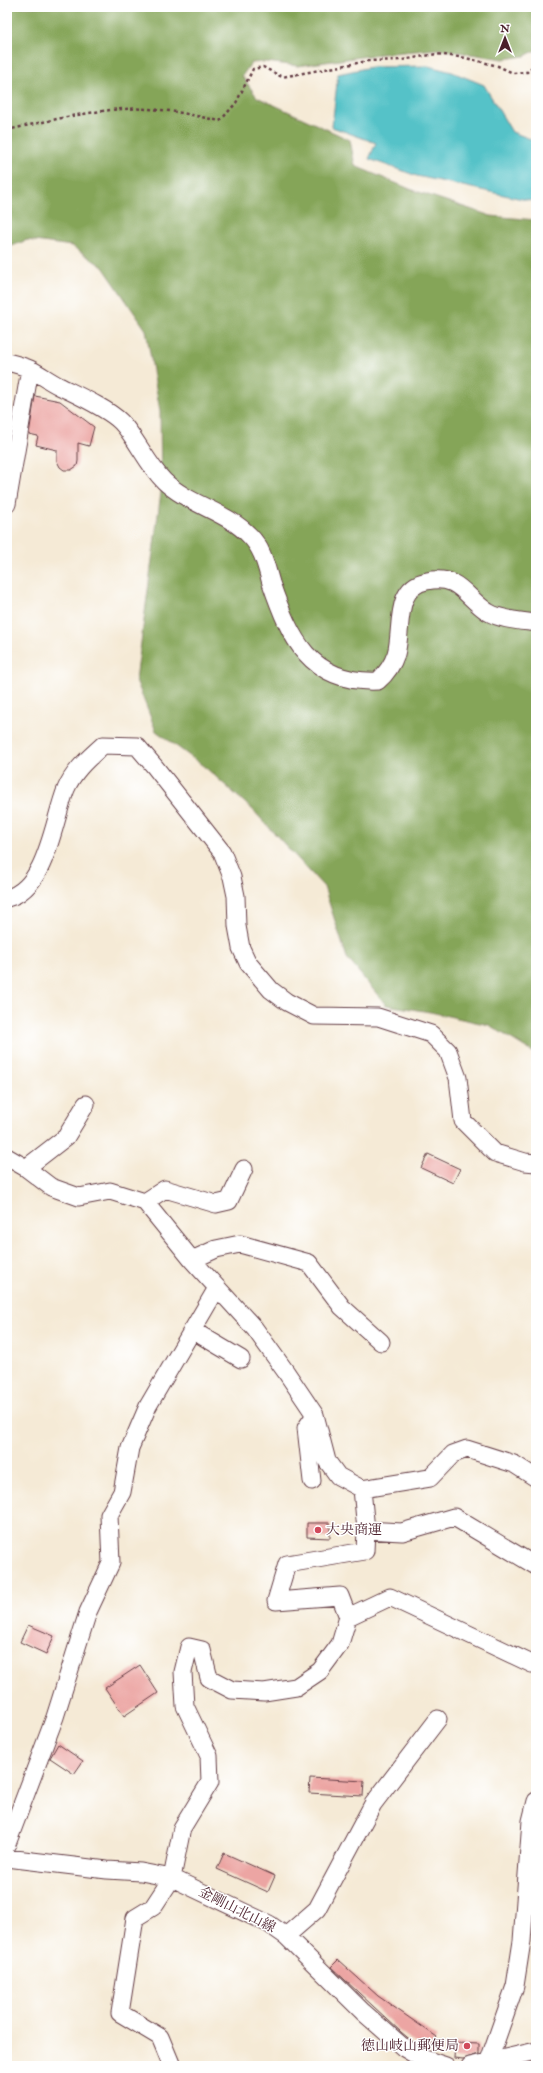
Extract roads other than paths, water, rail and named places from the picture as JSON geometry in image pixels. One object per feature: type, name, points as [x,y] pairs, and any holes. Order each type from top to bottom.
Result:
[{"type":"street","points":[[7,362],[30,369],[52,383],[92,402],[121,422],[164,481],[185,496],[232,522],[251,537],[264,558],[271,583],[301,650],[318,667],[344,678],[361,682],[378,681],[389,671],[396,653],[401,609],[407,593],[420,582],[438,578],[455,583],[489,613],[536,623]]},
{"type":"street","points":[[7,504],[30,369]]},
{"type":"street","points":[[7,898],[15,896],[30,884],[44,858],[66,789],[76,770],[103,744],[137,746],[222,852],[232,877],[236,896],[237,926],[241,948],[248,963],[271,990],[287,1002],[314,1016],[378,1017],[431,1034],[448,1051],[458,1078],[463,1121],[495,1152],[525,1162],[536,1163]]},
{"type":"street","points":[[26,1168],[66,1137],[86,1104]]},
{"type":"street","points":[[7,1158],[26,1168],[51,1187],[80,1197],[110,1191],[145,1202],[192,1260],[255,1329],[315,1415],[327,1461],[338,1476],[362,1489],[430,1478],[453,1454],[467,1449],[514,1464],[536,1478]]},
{"type":"street","points":[[145,1202],[165,1189],[216,1204],[229,1201],[244,1170]]},
{"type":"street","points":[[192,1260],[216,1249],[240,1244],[309,1263],[342,1307],[381,1342]]},
{"type":"street","points":[[7,1844],[55,1717],[88,1612],[111,1563],[109,1515],[122,1492],[130,1448],[148,1406],[217,1288]]},
{"type":"street","points":[[192,1330],[241,1359]]},
{"type":"street","points":[[312,1481],[306,1428],[315,1415]]},
{"type":"street","points":[[172,2066],[160,2037],[120,2013],[135,1918],[153,1907],[172,1878],[182,1828],[210,1782],[209,1756],[185,1706],[183,1672],[189,1647],[202,1650],[209,1678],[232,1690],[264,1692],[296,1687],[320,1671],[340,1644],[348,1618],[340,1596],[276,1601],[287,1564],[366,1551],[366,1530],[362,1489]]},
{"type":"street","points":[[366,1530],[402,1532],[454,1517],[536,1566]]},
{"type":"street","points":[[348,1618],[390,1597],[532,1664]]},
{"type":"street","points":[[286,1936],[317,1909],[373,1804],[438,1719]]},
{"type":"street","points":[[488,2063],[515,1986],[522,1941],[531,1820],[536,1801]]},
{"type":"street","name":"金剛山北山線","points":[[7,1858],[107,1870],[141,1872],[172,1878],[269,1924],[286,1936],[363,2012],[404,2048],[419,2057],[446,2066]]},
{"type":"street","points":[[470,2066],[536,2052]]},
{"type":"water","points":[[428,66],[452,72],[484,85],[512,132],[536,141],[536,202],[417,176],[369,159],[376,143],[332,127],[338,74],[371,67]]},
{"type":"place","name":"大央商運","points":[[318,1530]]},
{"type":"place","name":"徳山岐山郵便局","points":[[467,2046]]}]
